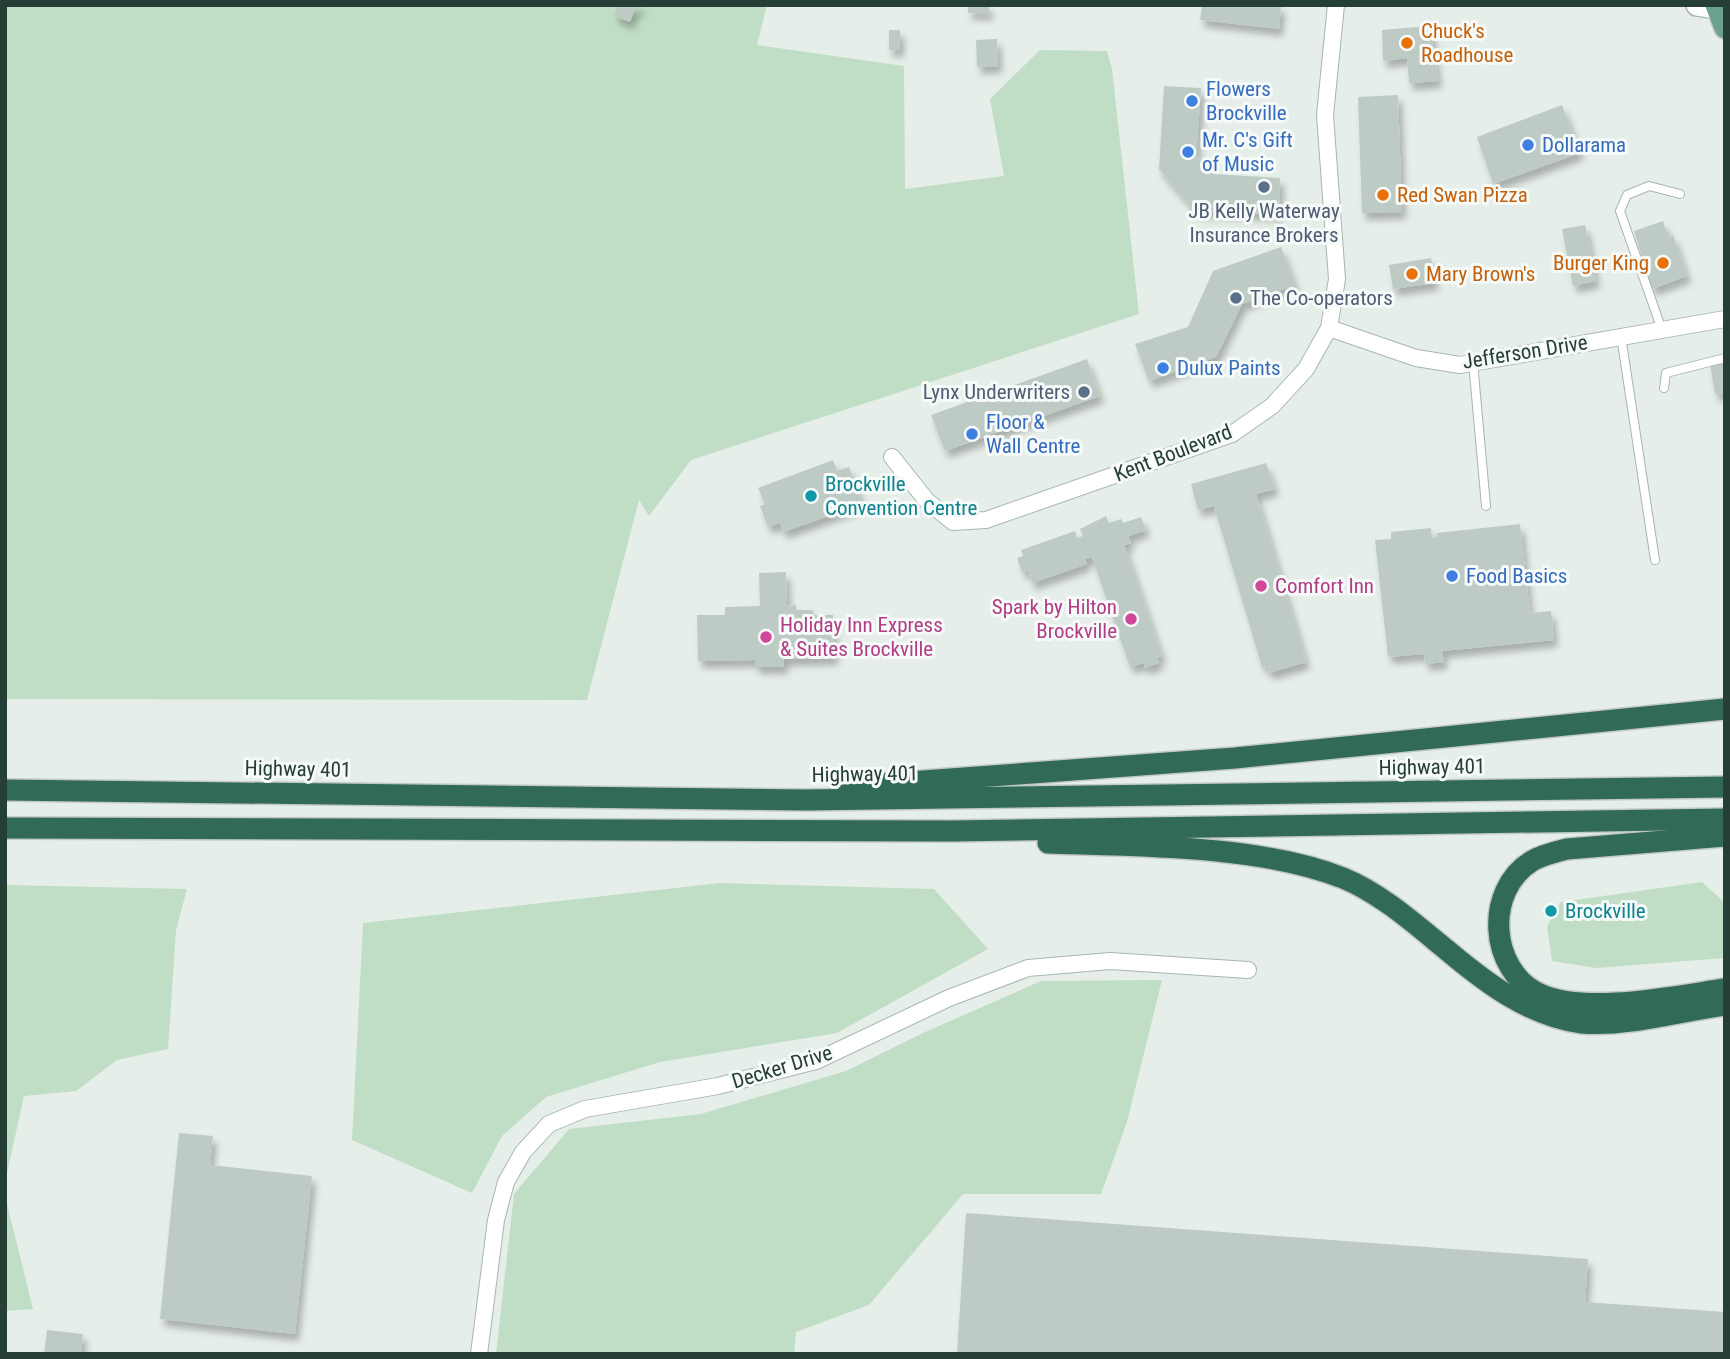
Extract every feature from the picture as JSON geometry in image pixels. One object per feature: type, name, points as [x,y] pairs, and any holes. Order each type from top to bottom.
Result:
[{"type":"highway","points":[[806,800],[868,785],[1235,758],[1725,709]]},
{"type":"highway","name":"Highway 401","points":[[5,790],[806,800],[1725,787]]},
{"type":"highway","points":[[5,828],[953,831],[1725,819]]},
{"type":"highway","points":[[953,831],[989,841],[1145,846],[1275,859],[1314,867],[1347,880],[1394,909],[1502,993],[1550,1015],[1582,1023],[1613,1022],[1725,1005]]},
{"type":"highway","points":[[1725,836],[1567,849],[1542,856],[1519,873],[1504,893],[1498,929],[1500,945],[1517,976],[1539,994],[1579,1003],[1644,1000],[1725,989]]},
{"type":"street","name":"Kent Boulevard","points":[[892,457],[927,501],[953,522],[986,520],[1232,434],[1272,406],[1306,369],[1329,328],[1337,279],[1325,115],[1336,5]]},
{"type":"street","name":"Jefferson Drive","points":[[1329,328],[1416,358],[1460,365],[1725,319]]},
{"type":"street","name":"Decker Drive","points":[[479,1354],[496,1220],[506,1182],[523,1152],[549,1124],[585,1109],[718,1086],[816,1061],[949,998],[1028,968],[1110,961],[1248,970]]},
{"type":"lane","points":[[1662,330],[1620,211],[1627,195],[1649,186],[1680,194]]},
{"type":"lane","points":[[1621,336],[1656,560]]},
{"type":"lane","points":[[1664,388],[1666,373],[1725,358]]},
{"type":"lane","points":[[1472,362],[1486,506]]},
{"type":"green space","points":[[5,5],[767,5],[757,45],[904,66],[905,189],[1004,176],[990,99],[1040,50],[1107,51],[1112,69],[1139,314],[691,460],[649,516],[639,500],[587,700],[5,699]]},
{"type":"green space","points":[[1702,882],[1725,903],[1725,958],[1596,968],[1552,961],[1547,926],[1561,902]]},
{"type":"green space","points":[[720,883],[934,889],[988,949],[837,1033],[660,1062],[546,1097],[502,1136],[472,1193],[352,1140],[363,923]]},
{"type":"green space","points":[[5,885],[187,889],[176,930],[168,1049],[117,1060],[76,1091],[24,1096],[5,1182]]},
{"type":"green space","points":[[1162,980],[1127,1122],[1101,1194],[963,1194],[869,1305],[796,1332],[794,1354],[496,1354],[514,1194],[569,1129],[701,1114],[846,1071],[923,1033],[1041,981]]},
{"type":"green space","points":[[5,1196],[33,1309],[5,1311]]},
{"type":"building","points":[[618,5],[641,5],[639,10],[635,9],[630,22],[614,16]]},
{"type":"building","points":[[968,5],[989,5],[989,13],[968,13]]},
{"type":"building","points":[[1202,5],[1281,5],[1279,29],[1200,20]]},
{"type":"building","name":"Chuck's Roadhouse","points":[[1430,26],[1438,81],[1409,83],[1407,58],[1383,61],[1382,30]]},
{"type":"building","points":[[889,30],[900,30],[900,50],[889,50]]},
{"type":"building","points":[[997,39],[998,66],[977,67],[976,40]]},
{"type":"building","points":[[1164,86],[1201,88],[1196,156],[1214,174],[1280,178],[1279,214],[1195,211],[1159,169]]},
{"type":"building","points":[[1398,95],[1402,212],[1362,213],[1358,97]]},
{"type":"building","name":"Dollarama","points":[[1562,105],[1580,153],[1493,184],[1477,137]]},
{"type":"building","name":"Burger King","points":[[1663,221],[1668,237],[1673,235],[1687,276],[1652,289],[1634,231]]},
{"type":"building","points":[[1585,225],[1596,281],[1573,286],[1562,229]]},
{"type":"building","points":[[1281,247],[1295,285],[1242,304],[1216,357],[1149,381],[1135,344],[1188,327],[1213,271]]},
{"type":"building","name":"Mary Brown's","points":[[1431,258],[1435,283],[1393,289],[1389,265]]},
{"type":"building","points":[[1087,359],[1100,396],[945,451],[931,415]]},
{"type":"building","points":[[1725,362],[1725,393],[1715,394],[1710,364]]},
{"type":"building","name":"Brockville Convention Centre","points":[[833,460],[837,471],[849,467],[863,504],[783,532],[780,523],[768,527],[760,506],[765,504],[758,488]]},
{"type":"building","name":"Comfort Inn","points":[[1266,463],[1275,489],[1256,494],[1306,662],[1269,673],[1267,666],[1262,667],[1214,506],[1198,510],[1191,484]]},
{"type":"building","name":"Spark by Hilton Brockville","points":[[1106,516],[1109,523],[1121,519],[1123,523],[1141,517],[1146,530],[1128,536],[1131,543],[1124,545],[1162,656],[1157,657],[1159,663],[1145,668],[1144,663],[1130,667],[1092,557],[1085,559],[1087,564],[1032,583],[1028,570],[1022,572],[1017,558],[1023,556],[1021,550],[1075,531],[1077,538],[1083,536],[1080,529]]},
{"type":"building","name":"Food Basics","points":[[1520,524],[1530,613],[1551,611],[1554,640],[1442,651],[1444,662],[1425,664],[1424,654],[1388,657],[1375,540],[1391,539],[1391,532],[1431,528],[1432,538],[1437,537],[1437,533]]},
{"type":"building","name":"Holiday Inn Express & Suites Brockville","points":[[786,572],[787,606],[796,605],[796,610],[813,610],[814,615],[833,615],[834,658],[784,659],[784,667],[755,667],[755,660],[698,661],[697,615],[725,615],[725,607],[760,606],[759,573]]},
{"type":"building","points":[[179,1133],[213,1136],[210,1165],[312,1176],[295,1334],[160,1319]]},
{"type":"building","points":[[966,1213],[1588,1259],[1585,1302],[1725,1312],[1725,1354],[957,1354]]},
{"type":"building","points":[[47,1330],[83,1334],[81,1354],[44,1354]]},
{"type":"place","name":"Chuck's Roadhouse","points":[[1407,43]]},
{"type":"place","name":"Flowers Brockville","points":[[1192,101]]},
{"type":"place","name":"Dollarama","points":[[1528,145]]},
{"type":"place","name":"Mr. C's Gift of Music","points":[[1188,152]]},
{"type":"place","name":"JB Kelly Waterway Insurance Brokers","points":[[1264,187]]},
{"type":"place","name":"Red Swan Pizza","points":[[1383,195]]},
{"type":"place","name":"Burger King","points":[[1663,263]]},
{"type":"place","name":"Mary Brown's","points":[[1412,274]]},
{"type":"place","name":"The Co-operators","points":[[1236,298]]},
{"type":"place","name":"Dulux Paints","points":[[1163,368]]},
{"type":"place","name":"Lynx Underwriters","points":[[1084,392]]},
{"type":"place","name":"Floor & Wall Centre","points":[[972,434]]},
{"type":"place","name":"Brockville Convention Centre","points":[[811,496]]},
{"type":"place","name":"Food Basics","points":[[1452,576]]},
{"type":"place","name":"Comfort Inn","points":[[1261,586]]},
{"type":"place","name":"Spark by Hilton Brockville","points":[[1131,619]]},
{"type":"place","name":"Holiday Inn Express & Suites Brockville","points":[[766,637]]},
{"type":"place","name":"Brockville","points":[[1551,911]]}]
